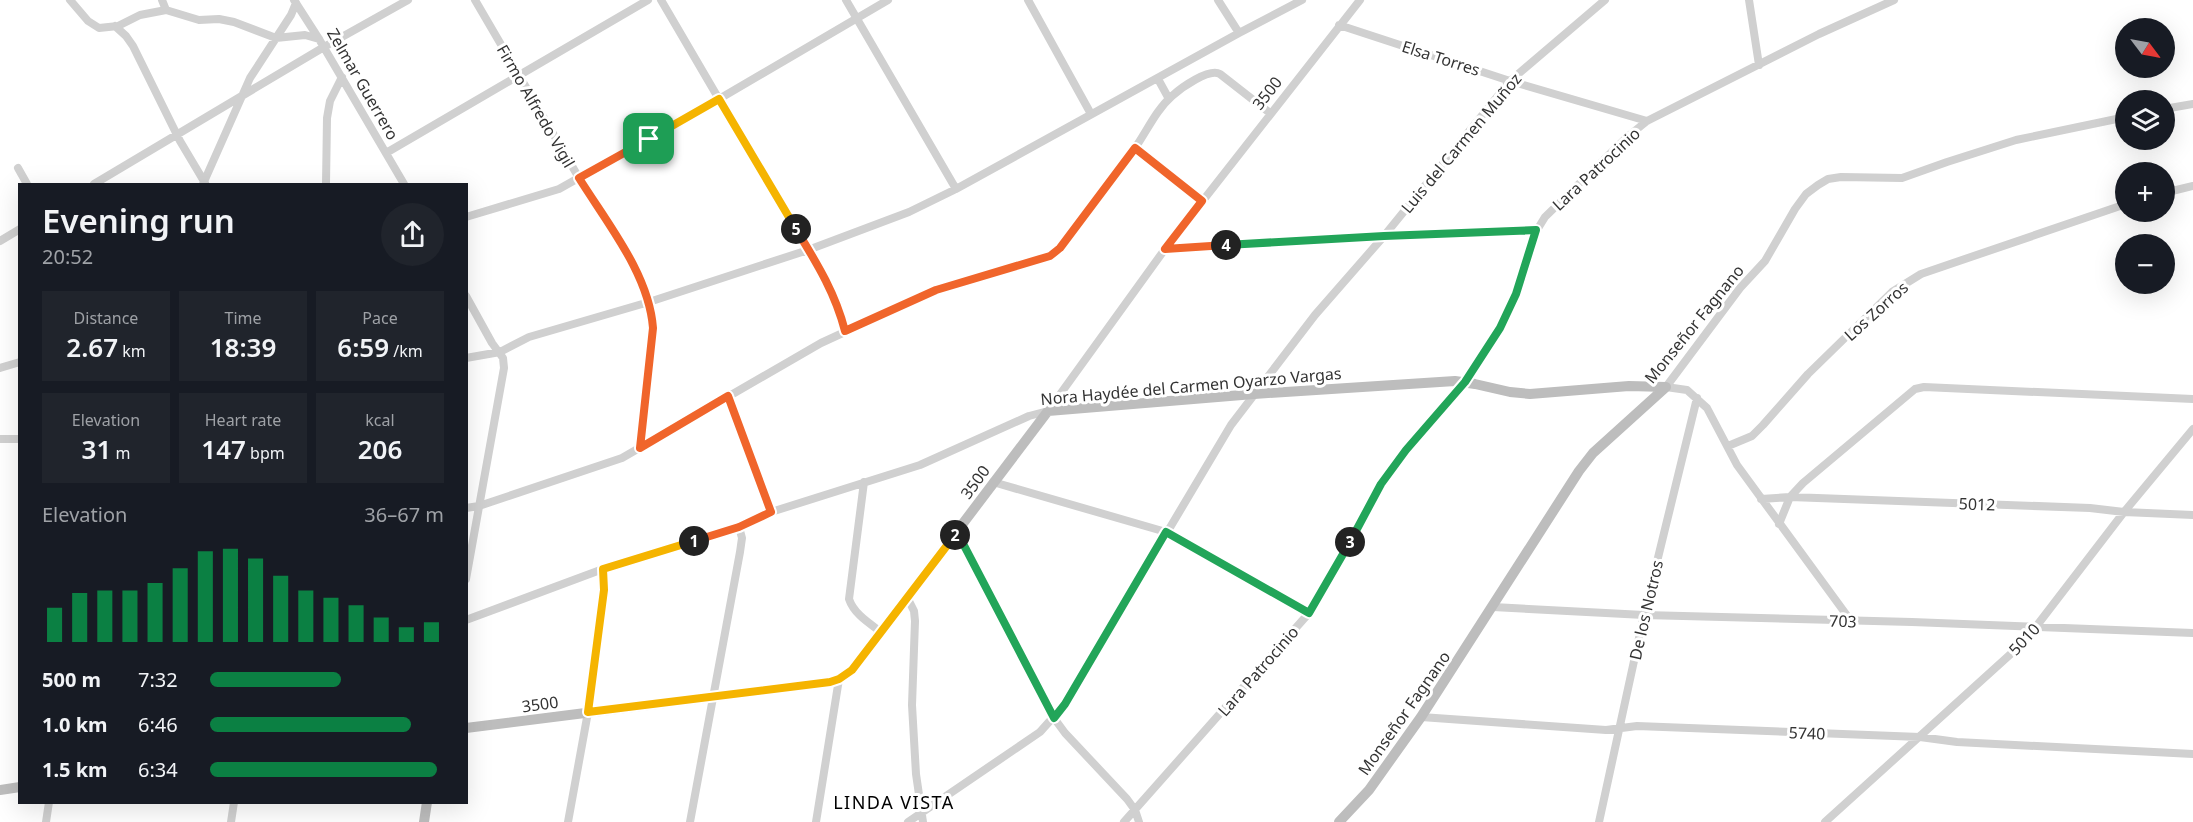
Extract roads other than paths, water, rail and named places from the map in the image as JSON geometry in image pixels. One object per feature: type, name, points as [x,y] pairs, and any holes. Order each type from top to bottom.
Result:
[{"type":"street","points":[[70,0],[99,28],[115,26],[140,15],[166,10],[198,20],[219,19],[234,22],[276,38],[305,35],[322,43]]},
{"type":"street","points":[[162,0],[166,10]]},
{"type":"street","points":[[96,183],[242,95],[322,43],[408,0]]},
{"type":"street","name":"Firmo Alfredo Vigil","points":[[475,0],[518,76],[637,271],[650,302],[653,328],[640,448]]},
{"type":"street","points":[[386,153],[648,0]]},
{"type":"street","points":[[661,0],[808,250],[838,304],[845,331]]},
{"type":"street","points":[[846,0],[957,189]]},
{"type":"street","points":[[468,216],[559,189],[888,0]]},
{"type":"street","points":[[1028,0],[1091,114]]},
{"type":"street","points":[[1218,0],[1239,33]]},
{"type":"street","points":[[468,358],[500,352],[529,337],[650,302],[808,250],[909,212],[957,189],[1302,0]]},
{"type":"street","name":"3500","points":[[468,729],[839,679],[852,670],[1048,411],[1165,249],[1360,0]]},
{"type":"street","name":"Luis del Carmen Muñoz","points":[[908,822],[1040,732],[1054,718],[1065,704],[1231,425],[1254,394],[1327,301],[1384,236],[1510,81],[1605,0]]},
{"type":"street","points":[[1749,0],[1759,65]]},
{"type":"street","name":"Lara Patrocinio","points":[[1124,822],[1309,613],[1381,484],[1406,450],[1465,382],[1509,313],[1536,230],[1553,209],[1626,138],[1647,121],[1819,34],[1894,0]]},
{"type":"street","points":[[205,183],[250,78],[291,15],[295,2]]},
{"type":"street","name":"Zelmar Guerrero","points":[[295,2],[322,43],[403,183]]},
{"type":"street","name":"Elsa Torres","points":[[1339,25],[1510,81],[1647,121]]},
{"type":"street","points":[[115,26],[133,46],[177,135],[204,183]]},
{"type":"street","points":[[468,508],[480,506],[622,458],[845,331],[936,290],[1050,256],[1060,248],[1135,148],[1161,108],[1169,99],[1208,73],[1215,72],[1270,113]]},
{"type":"street","points":[[327,183],[327,118],[330,101],[342,77]]},
{"type":"street","points":[[1158,79],[1169,99]]},
{"type":"street","points":[[2175,107],[2193,104]]},
{"type":"street","name":"Monseñor Fagnano","points":[[1339,822],[1369,790],[1421,717],[1579,471],[1599,447],[1666,387],[1688,361],[1740,288],[1765,261],[1806,194],[1828,179],[1841,177],[1902,178],[2016,140],[2115,119]]},
{"type":"street","points":[[1135,148],[1202,201]]},
{"type":"street","points":[[18,168],[26,183]]},
{"type":"street","points":[[2175,190],[2193,186]]},
{"type":"street","name":"Los Zorros","points":[[1728,446],[1741,442],[1758,430],[1808,374],[1904,283],[1921,274],[2115,208]]},
{"type":"street","points":[[0,241],[18,230]]},
{"type":"street","points":[[1165,249],[1536,230]]},
{"type":"street","points":[[468,301],[492,344],[500,352],[504,368],[468,569]]},
{"type":"street","points":[[0,368],[18,363]]},
{"type":"street","name":"Nora Haydée del Carmen Oyarzo Vargas","points":[[468,619],[603,569],[739,527],[771,512],[920,465],[1029,416],[1048,411],[1254,394],[1465,382],[1530,394],[1629,386],[1666,387]]},
{"type":"street","points":[[1666,387],[1687,390],[1707,408],[1737,465],[1851,621]]},
{"type":"street","points":[[1779,524],[1790,497],[1803,483],[1916,389],[1924,387],[2193,399]]},
{"type":"street","points":[[728,396],[771,512]]},
{"type":"street","name":"De los Notros","points":[[1599,822],[1644,615],[1697,398]]},
{"type":"street","name":"5010","points":[[1825,822],[2014,651],[2035,628],[2124,512],[2193,429]]},
{"type":"street","points":[[0,439],[18,439]]},
{"type":"street","points":[[864,482],[849,600],[858,614],[881,632]]},
{"type":"street","points":[[993,482],[1166,532],[1309,613]]},
{"type":"street","name":"5012","points":[[1761,499],[1790,497],[2090,508],[2193,515]]},
{"type":"street","points":[[690,822],[740,552],[742,538],[739,527]]},
{"type":"street","points":[[957,532],[1054,718],[1065,733],[1127,799],[1135,810],[1138,822]]},
{"type":"street","points":[[568,822],[588,712],[604,590],[603,569]]},
{"type":"street","points":[[907,597],[914,611],[915,621],[912,705],[916,774],[924,822]]},
{"type":"street","name":"703","points":[[1493,607],[1644,615],[2193,633]]},
{"type":"street","points":[[816,822],[839,679]]},
{"type":"street","name":"5740","points":[[1421,717],[1606,730],[1637,726],[1920,737],[1958,742],[2193,754]]},
{"type":"street","points":[[0,790],[18,787]]},
{"type":"street","points":[[46,822],[49,804]]},
{"type":"street","points":[[231,822],[234,804]]},
{"type":"street","points":[[424,822],[428,804]]},
{"type":"district","name":"LINDA VISTA","points":[[894,802]]}]
